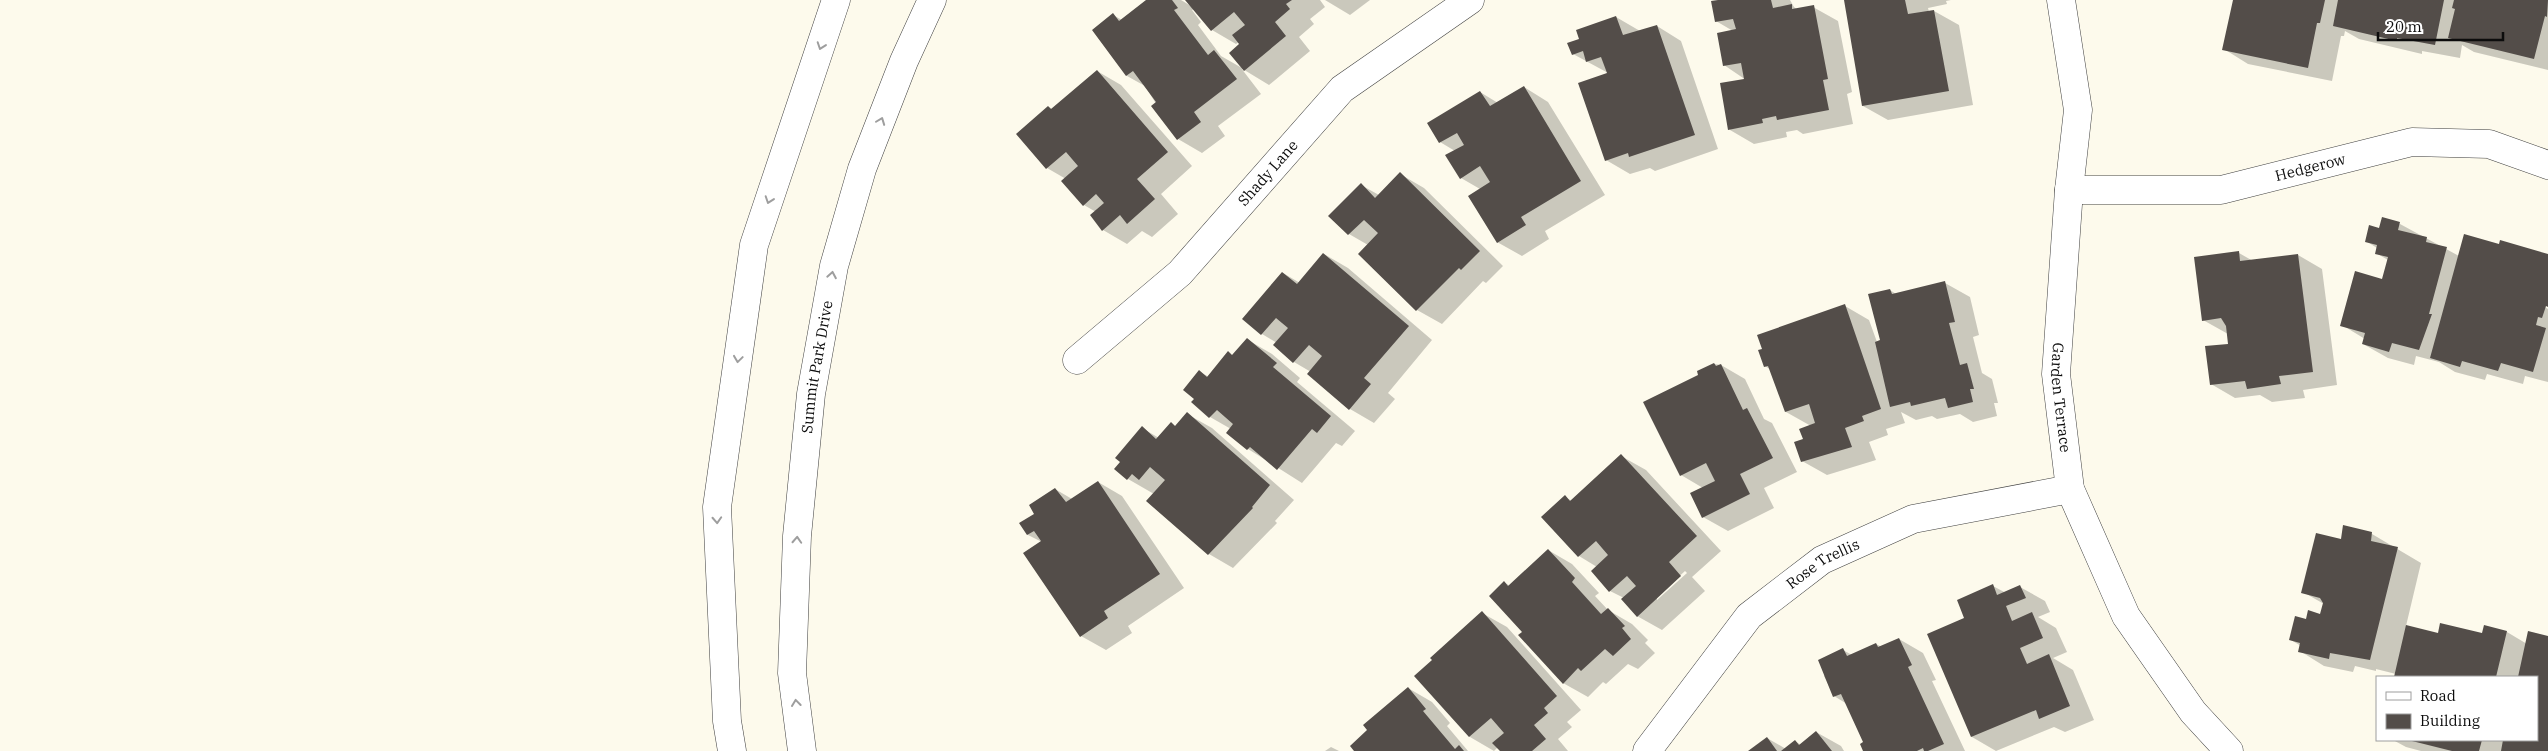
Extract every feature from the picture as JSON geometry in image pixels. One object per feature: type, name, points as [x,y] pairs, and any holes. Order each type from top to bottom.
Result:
[{"type":"street","points":[[732,751],[727,721],[716,507],[754,245],[836,0]]},
{"type":"street","name":"Summit Park Drive","points":[[802,751],[792,673],[796,556],[811,394],[816,364],[834,266],[862,169],[904,61],[932,0]]},
{"type":"street","name":"Shady Lane","points":[[1077,360],[1180,273],[1342,89],[1470,0]]},
{"type":"street","name":"Garden Terrace","points":[[2061,0],[2078,110],[2068,190],[2056,374],[2070,489],[2126,616],[2193,712],[2229,751]]},
{"type":"street","name":"Hedgerow","points":[[2068,190],[2222,190],[2412,142],[2489,144],[2548,165]]},
{"type":"street","name":"Rose Trellis","points":[[1647,751],[1749,616],[1822,560],[1913,519],[2070,489]]},
{"type":"building","points":[[1146,0],[1172,0],[1178,8],[1174,10],[1208,55],[1214,50],[1237,79],[1194,112],[1201,122],[1177,140],[1151,106],[1156,102],[1133,71],[1126,76],[1092,30],[1113,13],[1119,21]]},
{"type":"building","points":[[1185,0],[1292,0],[1286,4],[1290,9],[1275,22],[1286,36],[1244,71],[1229,53],[1239,44],[1232,35],[1245,25],[1234,12],[1211,31]]},
{"type":"building","points":[[1771,0],[1773,8],[1792,4],[1792,9],[1814,5],[1828,79],[1823,80],[1829,110],[1777,120],[1776,116],[1762,119],[1763,123],[1728,130],[1720,83],[1744,79],[1741,63],[1723,66],[1717,33],[1736,29],[1733,19],[1715,22],[1711,1]]},
{"type":"building","points":[[1844,0],[1905,0],[1908,14],[1934,10],[1949,91],[1862,106]]},
{"type":"building","points":[[2233,0],[2325,0],[2320,23],[2317,23],[2308,68],[2222,50]]},
{"type":"building","points":[[2338,0],[2444,0],[2435,45],[2397,38],[2397,41],[2333,26]]},
{"type":"building","points":[[2454,0],[2548,0],[2547,17],[2545,16],[2534,59],[2448,38],[2455,9],[2452,8]]},
{"type":"building","points":[[1616,16],[1623,35],[1657,25],[1695,135],[1629,157],[1628,153],[1605,161],[1578,83],[1607,73],[1601,57],[1586,62],[1583,51],[1572,55],[1567,43],[1579,39],[1576,30]]},
{"type":"building","points":[[1097,70],[1168,152],[1137,179],[1155,199],[1127,224],[1120,215],[1102,231],[1090,215],[1104,203],[1096,194],[1083,206],[1061,181],[1078,166],[1066,152],[1046,169],[1016,134],[1048,106],[1051,109]]},
{"type":"building","points":[[1524,86],[1581,181],[1521,217],[1526,225],[1497,243],[1468,196],[1490,182],[1480,166],[1460,179],[1445,155],[1464,145],[1457,133],[1439,143],[1427,123],[1480,91],[1490,106]]},
{"type":"building","points":[[1400,172],[1480,251],[1461,270],[1459,268],[1416,311],[1358,254],[1378,233],[1364,220],[1348,235],[1328,216],[1361,183],[1375,198]]},
{"type":"building","points":[[2382,217],[2400,222],[2398,230],[2427,237],[2426,242],[2447,247],[2429,314],[2432,314],[2419,350],[2392,343],[2389,352],[2362,344],[2365,333],[2340,326],[2355,271],[2382,279],[2388,257],[2375,254],[2377,245],[2365,242],[2369,225],[2379,228]]},
{"type":"building","points":[[2464,234],[2499,244],[2500,240],[2548,254],[2548,307],[2546,306],[2542,318],[2538,317],[2536,325],[2546,328],[2533,372],[2501,363],[2498,371],[2462,361],[2460,367],[2430,358]]},
{"type":"building","points":[[2239,251],[2240,261],[2298,254],[2313,372],[2279,376],[2281,384],[2247,389],[2245,381],[2210,385],[2205,346],[2228,344],[2226,326],[2221,318],[2202,321],[2194,257]]},
{"type":"building","points":[[1323,253],[1409,326],[1364,378],[1371,384],[1349,410],[1307,374],[1322,356],[1309,345],[1293,363],[1273,345],[1288,328],[1276,318],[1261,335],[1242,319],[1282,272],[1297,284]]},
{"type":"building","points":[[1945,281],[1955,322],[1949,323],[1960,365],[1967,363],[1974,389],[1970,389],[1973,402],[1948,408],[1945,398],[1911,406],[1910,402],[1890,407],[1875,342],[1880,340],[1868,294],[1890,289],[1892,294]]},
{"type":"building","points":[[1845,304],[1881,409],[1862,416],[1864,421],[1845,428],[1852,447],[1801,462],[1794,442],[1803,439],[1799,429],[1815,423],[1809,404],[1785,412],[1768,366],[1764,367],[1758,350],[1762,349],[1757,335]]},
{"type":"building","points":[[1247,338],[1277,363],[1273,367],[1331,416],[1317,433],[1312,429],[1277,470],[1250,447],[1247,450],[1226,433],[1233,424],[1217,410],[1209,418],[1191,402],[1194,399],[1183,390],[1199,370],[1207,377],[1228,351],[1232,355]]},
{"type":"building","points":[[1714,363],[1716,366],[1721,364],[1743,410],[1747,408],[1773,458],[1740,474],[1750,494],[1702,518],[1690,493],[1715,481],[1706,463],[1680,476],[1643,402],[1698,375],[1697,371]]},
{"type":"building","points":[[1187,412],[1270,485],[1253,508],[1208,555],[1146,501],[1165,480],[1150,467],[1139,480],[1132,474],[1127,480],[1114,469],[1120,462],[1115,458],[1142,426],[1156,439],[1171,422],[1175,426]]},
{"type":"building","points":[[1621,454],[1697,536],[1669,562],[1681,576],[1637,617],[1621,599],[1636,586],[1627,576],[1609,592],[1591,571],[1608,555],[1596,541],[1578,557],[1541,517],[1565,495],[1570,501]]},
{"type":"building","points":[[1098,481],[1160,574],[1104,611],[1108,618],[1080,637],[1023,553],[1041,541],[1034,531],[1027,535],[1019,523],[1034,514],[1029,505],[1055,488],[1066,502]]},
{"type":"building","points":[[2343,525],[2372,532],[2371,541],[2398,547],[2370,660],[2330,653],[2329,659],[2298,652],[2300,643],[2289,640],[2295,616],[2306,619],[2308,610],[2320,614],[2323,603],[2320,598],[2301,593],[2316,533],[2341,539]]},
{"type":"building","points":[[1548,549],[1575,578],[1572,582],[1601,614],[1608,608],[1625,626],[1622,628],[1631,639],[1613,656],[1605,649],[1581,671],[1578,668],[1563,684],[1518,635],[1522,632],[1489,596],[1504,581],[1508,586]]},
{"type":"building","points":[[1993,584],[1997,595],[2020,585],[2026,598],[2006,606],[2012,621],[2032,612],[2043,638],[2020,648],[2027,664],[2049,654],[2070,706],[2039,719],[2036,710],[1971,737],[1927,634],[1964,618],[1957,600]]},
{"type":"building","points":[[1482,611],[1557,696],[1544,708],[1548,713],[1534,725],[1546,739],[1532,751],[1500,751],[1492,743],[1504,733],[1491,718],[1469,737],[1414,676],[1432,660],[1430,658]]},
{"type":"building","points":[[2440,623],[2482,633],[2484,625],[2507,631],[2496,676],[2394,676],[2406,625],[2438,633]]},
{"type":"building","points":[[2528,631],[2548,636],[2548,751],[2501,751],[2503,741],[2538,741],[2538,676],[2518,676]]},
{"type":"building","points":[[1899,638],[1912,665],[1908,667],[1944,744],[1928,751],[1924,751],[1923,748],[1917,751],[1863,751],[1860,744],[1863,742],[1841,694],[1833,697],[1818,660],[1843,648],[1847,656],[1876,643],[1878,647]]},
{"type":"building","points":[[1408,687],[1426,709],[1423,711],[1455,749],[1459,745],[1464,751],[1354,751],[1350,746],[1367,730],[1363,725]]},
{"type":"building","points":[[1816,731],[1832,751],[1781,751],[1795,740],[1799,745]]},
{"type":"building","points":[[1767,737],[1777,751],[1748,751]]},
{"type":"building","points":[[2412,741],[2482,741],[2479,751],[2452,751]]}]
